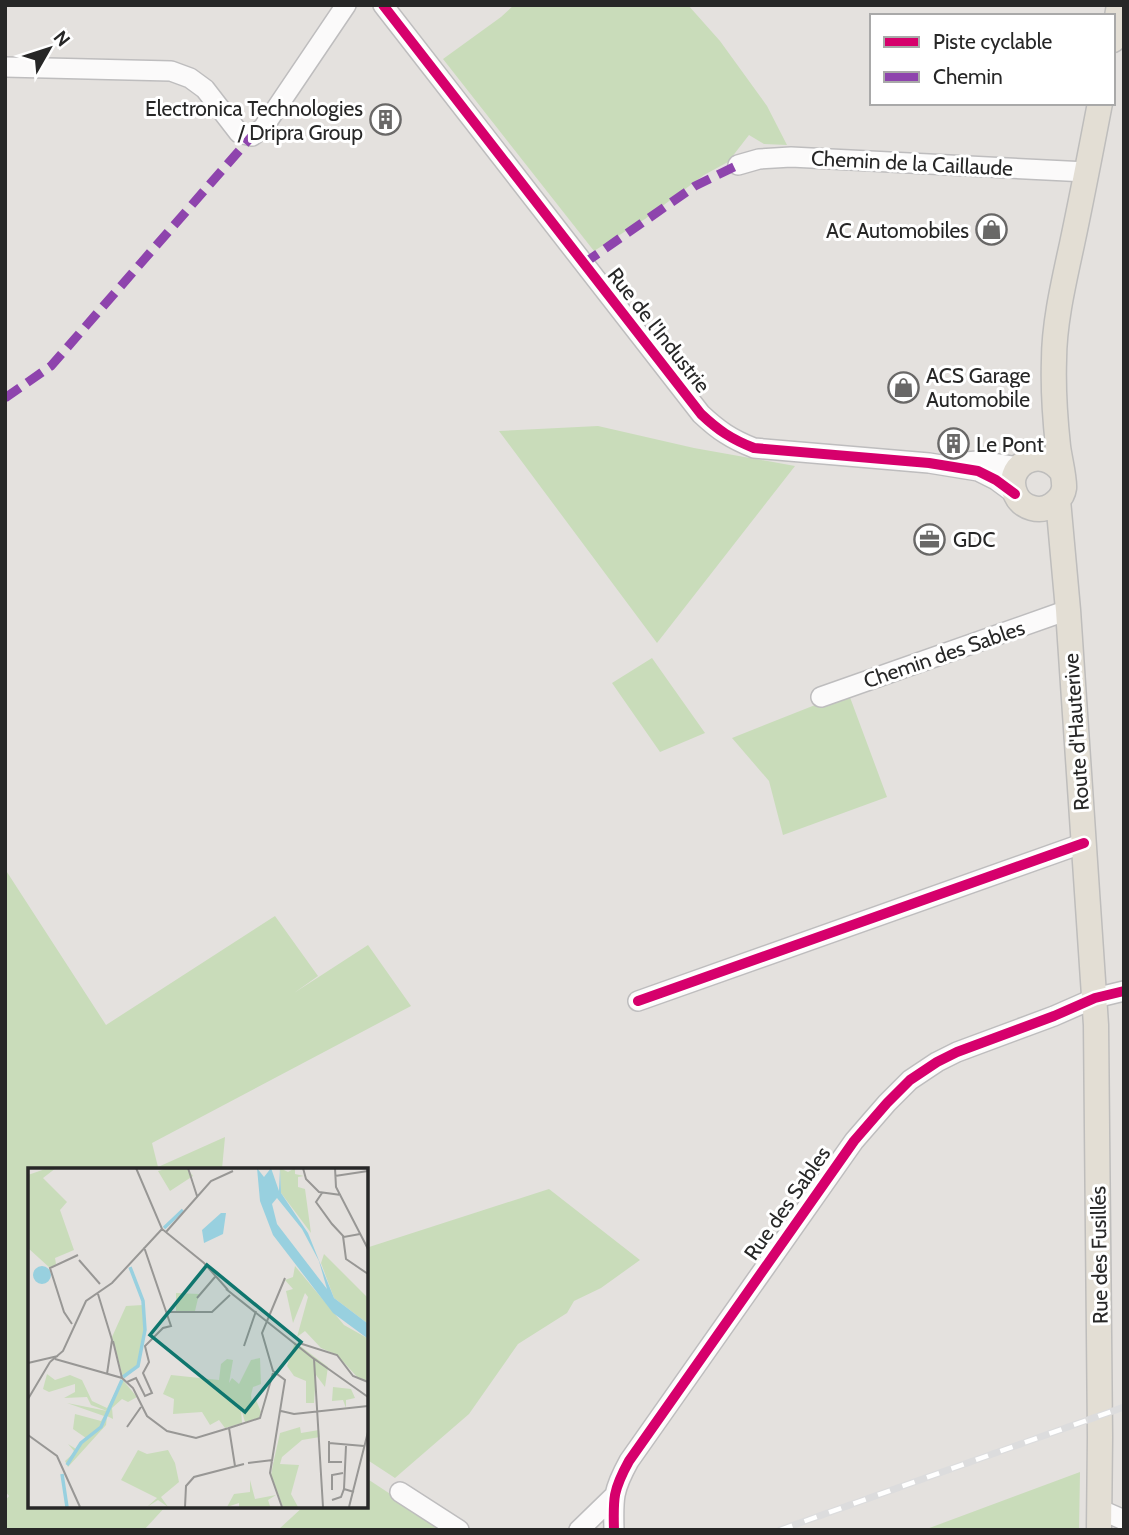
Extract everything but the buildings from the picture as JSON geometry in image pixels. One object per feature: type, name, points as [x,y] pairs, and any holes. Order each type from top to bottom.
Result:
[{"type":"main road","points":[[1115,28],[1119,5]]},
{"type":"main road","points":[[1054,371],[1051,410],[1042,440],[1013,480],[1024,501],[1046,508],[1058,500],[1064,487],[1058,442],[1054,358],[1060,303],[1100,105]]},
{"type":"main road","points":[[1023,464],[1035,458],[1043,458],[1051,461],[1062,472]]},
{"type":"main road","name":"Route d'Hauterive","points":[[1058,500],[1094,998]]},
{"type":"main road","name":"Route d'Hauterive","points":[[1024,501],[1044,528],[1067,601]]},
{"type":"main road","name":"Rue des Fusillés","points":[[1094,998],[1100,1524]]},
{"type":"street","points":[[5,67],[171,71],[190,78],[205,89],[239,133],[252,135],[263,128],[346,5]]},
{"type":"street","name":"Rue de l'Industrie","points":[[383,5],[701,414],[715,428],[754,448],[929,463],[978,471],[996,480],[1024,501]]},
{"type":"street","name":"Chemin de la Caillaude","points":[[738,165],[760,159],[791,157],[1087,172]]},
{"type":"street","name":"Rue de l'Industrie","points":[[929,463],[978,461],[1023,464]]},
{"type":"street","name":"Chemin des Sables","points":[[821,697],[1067,601]]},
{"type":"street","points":[[638,1001],[1084,843]]},
{"type":"street","name":"Rue des Sables","points":[[614,1530],[613,1497],[618,1480],[629,1461],[854,1141],[887,1103],[910,1080],[957,1052],[1055,1016],[1094,998],[1124,991]]},
{"type":"street","points":[[1055,1016],[1096,1025]]},
{"type":"street","points":[[400,1492],[459,1530]]},
{"type":"street","points":[[579,1530],[613,1497]]},
{"type":"street","points":[[1100,1524],[1108,1513],[1124,1520]]},
{"type":"green space","points":[[514,5],[688,5],[720,41],[767,106],[787,145],[764,144],[749,135],[728,162],[704,175],[645,219],[594,251],[443,59]]},
{"type":"green space","points":[[598,426],[694,448],[795,466],[657,643],[499,431]]},
{"type":"green space","points":[[652,658],[705,733],[660,752],[612,683]]},
{"type":"green space","points":[[848,692],[887,797],[783,835],[769,781],[732,738]]},
{"type":"green space","points":[[5,869],[106,1025],[275,916],[318,976],[294,993],[368,945],[411,1006],[152,1143],[158,1167],[225,1137],[222,1168],[28,1168],[28,1507],[165,1507],[144,1530],[5,1530],[5,1501],[9,1496],[5,1491]]},
{"type":"green space","points":[[549,1189],[640,1260],[601,1288],[574,1301],[567,1313],[518,1344],[469,1414],[395,1478],[368,1460],[368,1247]]},
{"type":"green space","points":[[1080,1472],[1079,1530],[924,1530]]},
{"type":"green space","points":[[368,1479],[445,1530],[278,1530],[303,1507],[368,1507]]},
{"type":"railway","points":[[780,1530],[1124,1407]]},
{"type":"marked path","points":[[5,398],[51,366],[252,136]]},
{"type":"marked path","points":[[583,264],[695,186],[738,165]]},
{"type":"cycle path","points":[[383,5],[701,414],[719,429],[754,448],[929,463],[978,471],[1015,494]]},
{"type":"cycle path","points":[[638,1001],[1084,843]]},
{"type":"cycle path","points":[[614,1530],[615,1494],[629,1461],[854,1141],[887,1103],[910,1080],[957,1052],[1095,998],[1124,991]]},
{"type":"place","name":"Electronica Technologies / Dripra Group","points":[[386,120]]},
{"type":"place","name":"AC Automobiles","points":[[992,230]]},
{"type":"place","name":"ACS Garage Automobile","points":[[903,387]]},
{"type":"place","name":"Le Pont","points":[[953,444]]},
{"type":"place","name":"GDC","points":[[930,539]]}]
